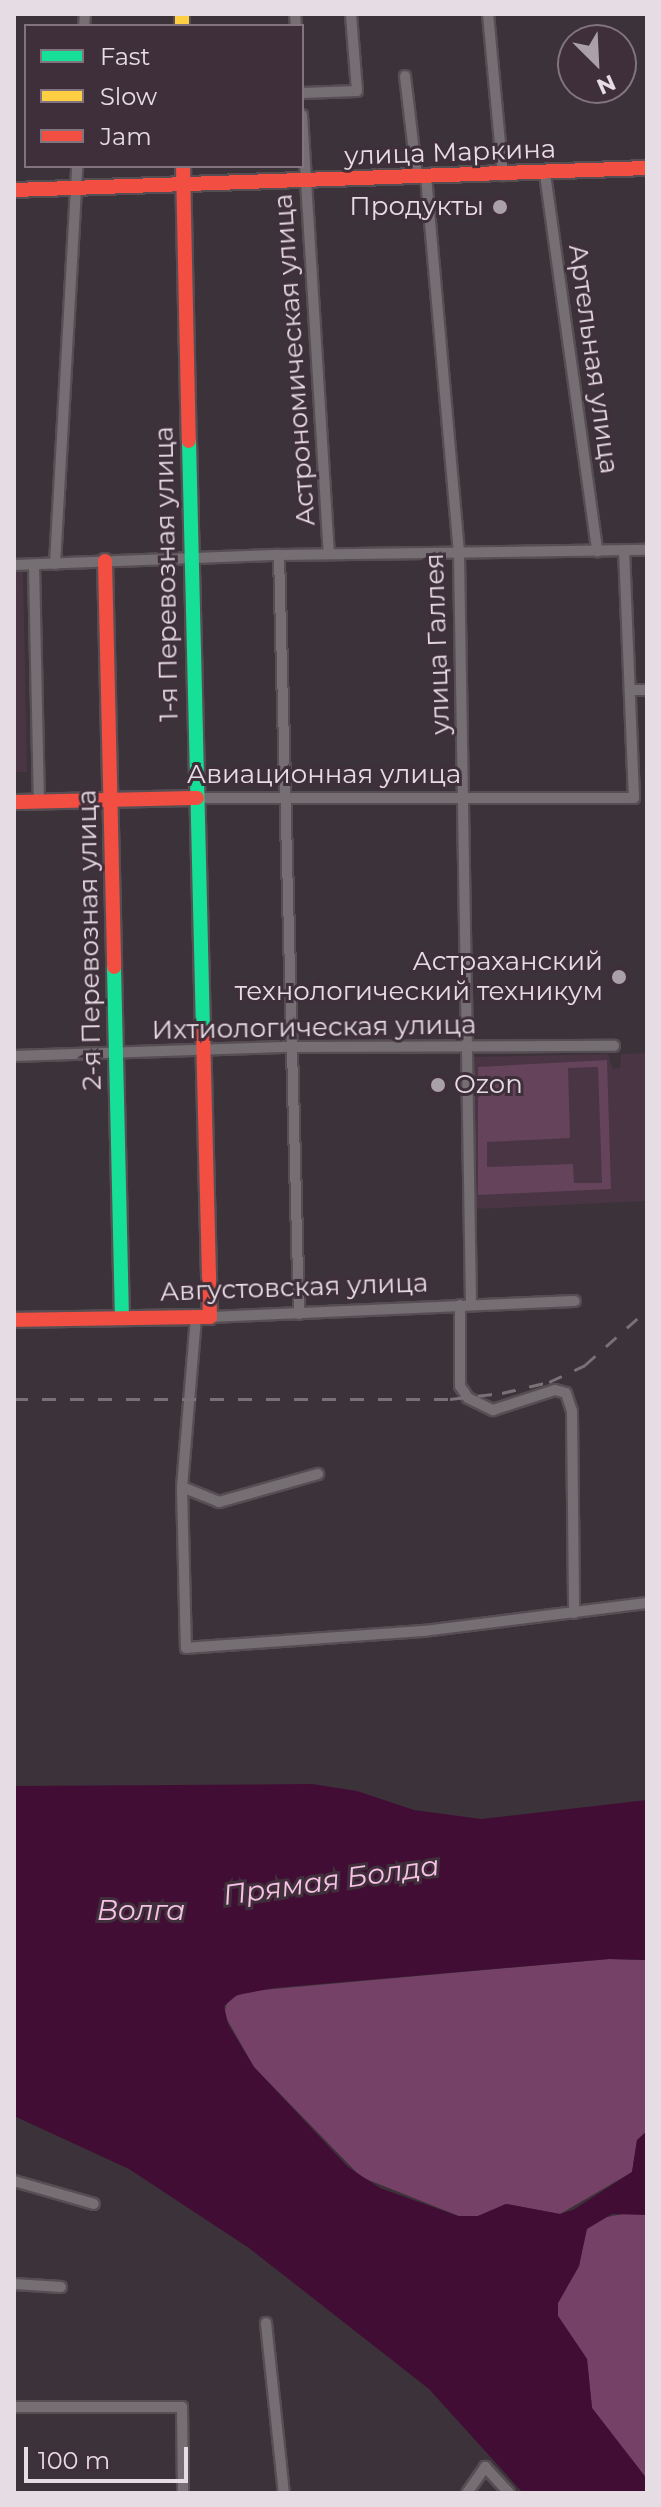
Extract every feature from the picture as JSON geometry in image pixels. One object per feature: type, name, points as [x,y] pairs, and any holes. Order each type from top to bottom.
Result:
[{"type":"street","points":[[304,93],[357,91],[351,14]]},
{"type":"street","points":[[488,14],[503,175]]},
{"type":"street","name":"улица Галлея","points":[[405,76],[422,176],[459,555],[468,1048],[466,1305],[460,1386],[468,1398],[493,1410],[555,1390],[566,1393],[572,1411],[574,1613]]},
{"type":"street","name":"Астрономическая улица","points":[[304,148],[329,554]]},
{"type":"street","points":[[55,564],[77,168]]},
{"type":"street","name":"1-я Перевозная улица","points":[[183,168],[189,558],[203,1050],[203,1317]]},
{"type":"street","name":"улица Маркина","points":[[14,190],[184,187],[647,168]]},
{"type":"street","name":"Артельная улица","points":[[545,174],[597,551]]},
{"type":"street","points":[[624,550],[632,690],[647,690]]},
{"type":"street","points":[[14,565],[279,555],[459,555],[647,550]]},
{"type":"street","name":"Астрономическая улица","points":[[279,555],[299,1314]]},
{"type":"street","name":"2-я Перевозная улица","points":[[105,561],[122,1318]]},
{"type":"street","points":[[34,565],[39,801]]},
{"type":"street","name":"Авиационная улица","points":[[14,802],[283,797],[634,798],[632,690]]},
{"type":"street","name":"Ихтиологическая улица","points":[[14,1056],[290,1047],[614,1046]]},
{"type":"street","name":"Августовская улица","points":[[14,1320],[299,1314],[575,1301]]},
{"type":"street","points":[[203,1317],[182,1487],[186,1648],[424,1631],[647,1603]]},
{"type":"street","points":[[182,1487],[219,1502],[318,1474]]},
{"type":"street","points":[[14,2181],[94,2204]]},
{"type":"street","points":[[14,2284],[61,2287]]},
{"type":"street","points":[[266,2323],[284,2493]]},
{"type":"street","points":[[14,2407],[182,2407],[183,2493]]},
{"type":"street","points":[[467,2493],[485,2467],[509,2493]]},
{"type":"shaded area","points":[[14,572],[23,572],[27,772],[14,772]]},
{"type":"shaded area","points":[[647,1053],[647,1201],[476,1209],[473,1057],[608,1054],[613,1069],[620,1068],[621,1054]]},
{"type":"shaded area","points":[[607,1060],[611,1189],[478,1195],[478,1067]],"holes":[[[598,1067],[602,1183],[574,1183],[573,1164],[487,1167],[487,1142],[570,1138],[568,1068]]]},
{"type":"shaded area","points":[[609,1959],[647,1960],[647,2131],[637,2140],[632,2172],[560,2214],[506,2204],[478,2216],[459,2216],[361,2177],[254,2067],[224,2014],[228,1999],[250,1991]]},
{"type":"shaded area","points":[[628,2213],[647,2215],[647,2479],[592,2408],[587,2359],[558,2316],[558,2303],[579,2266],[586,2229],[597,2219]]},
{"type":"water","name":"Волга","points":[[312,1784],[357,1791],[414,1810],[481,1819],[647,1800],[647,1960],[609,1959],[274,1988],[237,1995],[224,2006],[228,2024],[254,2067],[348,2167],[380,2188],[458,2216],[478,2216],[506,2204],[560,2214],[573,2210],[632,2172],[637,2140],[647,2131],[647,2215],[612,2214],[587,2229],[579,2266],[558,2303],[558,2316],[587,2359],[592,2408],[647,2479],[647,2493],[523,2493],[429,2389],[249,2248],[129,2169],[14,2116],[14,1786]]},
{"type":"railway","points":[[14,1399],[450,1399],[502,1393],[549,1382],[585,1365],[647,1310]]},
{"type":"traffic: fast","points":[[189,441],[203,1031]]},
{"type":"traffic: fast","points":[[114,967],[122,1318]]},
{"type":"traffic: slow","points":[[182,14],[182,24]]},
{"type":"traffic: jam","points":[[183,168],[189,441]]},
{"type":"traffic: jam","points":[[14,190],[647,168]]},
{"type":"traffic: jam","points":[[105,561],[114,967]]},
{"type":"traffic: jam","points":[[14,802],[197,798]]},
{"type":"traffic: jam","points":[[14,1320],[210,1317],[203,1031]]},
{"type":"place","name":"Продукты","points":[[500,207]]},
{"type":"place","name":"Астраханский технологический техникум","points":[[619,977]]},
{"type":"place","name":"Ozon","points":[[438,1085]]},
{"type":"water label","name":"Прямая Болда","points":[[331,1880]]}]
